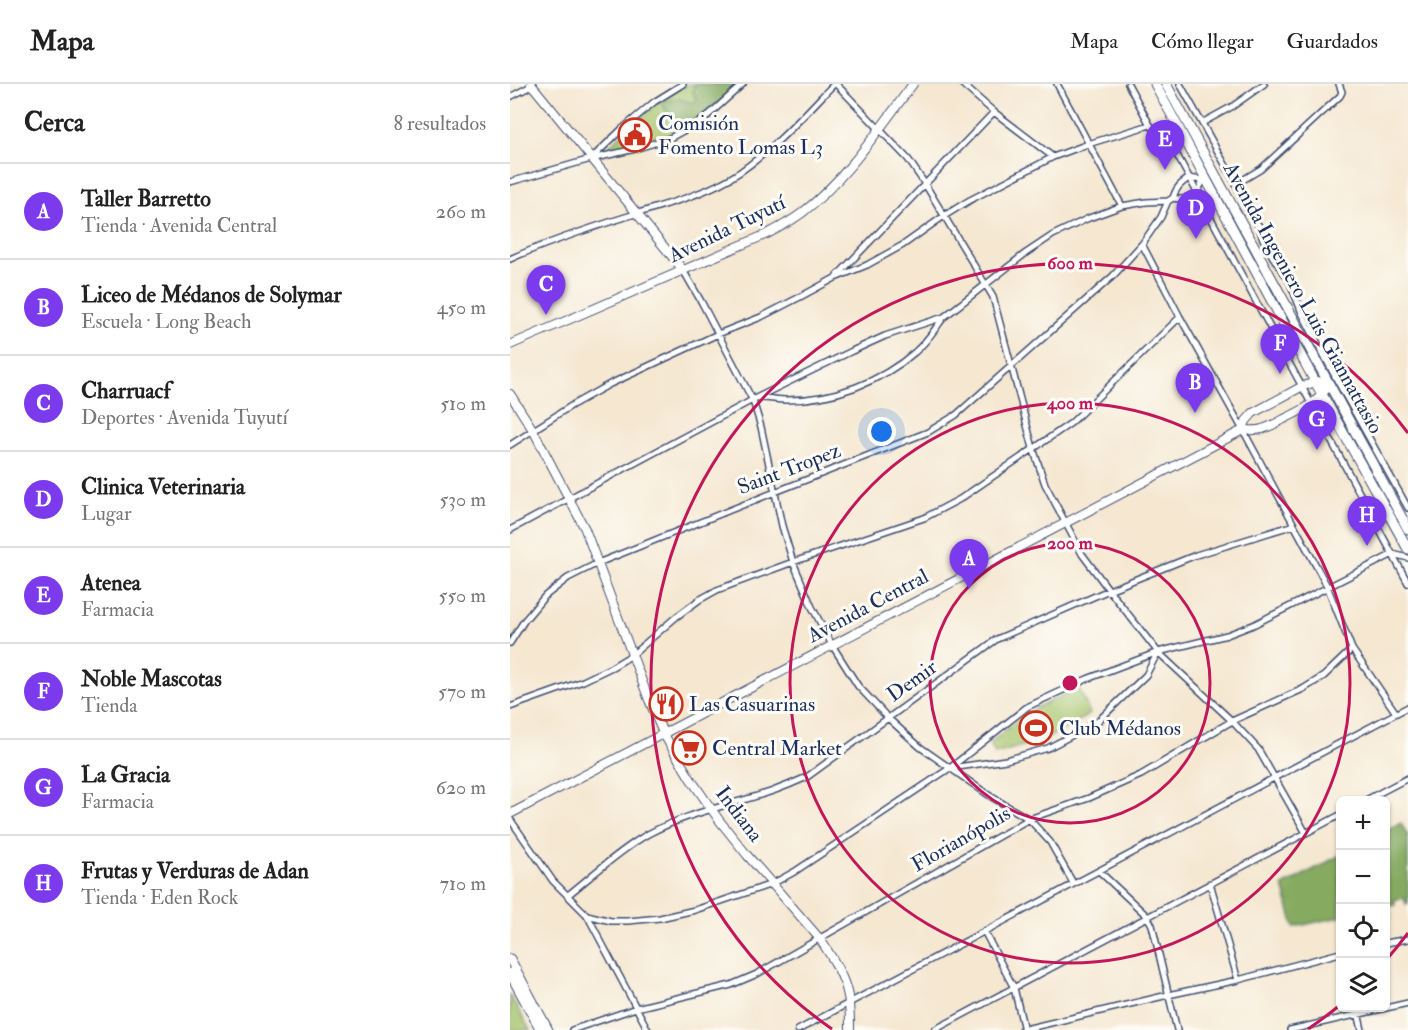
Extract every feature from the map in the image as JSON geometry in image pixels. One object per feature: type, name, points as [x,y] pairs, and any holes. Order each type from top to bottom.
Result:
[{"type":"main road","name":"Avenida Ingeniero Luis Giannattasio","points":[[1155,84],[1207,177],[1314,381],[1408,549]]},
{"type":"main road","name":"Avenida Ingeniero Luis Giannattasio","points":[[1166,84],[1207,177],[1333,383],[1408,529]]},
{"type":"main road","points":[[510,959],[548,1030]]},
{"type":"main road","points":[[510,973],[541,1030]]},
{"type":"street","points":[[510,98],[533,84],[591,159],[683,270],[756,399],[782,526],[793,562],[812,607],[832,645],[858,686],[920,747],[990,796],[1029,819],[1050,842],[1073,884]]},
{"type":"street","points":[[591,159],[654,102],[682,84]]},
{"type":"street","points":[[510,182],[670,138],[703,120],[743,84]]},
{"type":"street","points":[[510,259],[576,233],[666,205],[739,173],[771,148],[835,84],[908,159],[993,297],[1045,484],[1082,554],[1158,652],[1232,721],[1258,749],[1306,833]]},
{"type":"street","name":"Avenida Tuyutí","points":[[510,345],[767,234],[802,213],[844,174],[913,84]]},
{"type":"street","points":[[962,84],[994,112],[1053,157]]},
{"type":"street","points":[[1057,84],[1122,206]]},
{"type":"street","name":"Avenida Ingeniero Luis Giannattasio","points":[[1128,84],[1150,125],[1171,144],[1408,583]]},
{"type":"street","name":"Avenida Ingeniero Luis Giannattasio","points":[[1180,84],[1236,184],[1249,213],[1259,226],[1273,257],[1289,280],[1333,383],[1408,508]]},
{"type":"street","points":[[1202,123],[1233,106],[1264,84]]},
{"type":"street","points":[[1236,184],[1254,175],[1340,96],[1342,92],[1339,84]]},
{"type":"street","points":[[835,278],[994,112]]},
{"type":"street","points":[[510,445],[610,384],[760,317],[835,278],[867,265],[903,245],[970,200],[1053,157],[1150,125]]},
{"type":"street","points":[[510,530],[756,399],[852,351],[885,336],[944,316],[1053,235],[1122,206],[1184,200],[1197,192],[1207,177],[1226,166]]},
{"type":"street","points":[[1189,178],[1207,177]]},
{"type":"street","name":"Saint Tropez","points":[[510,643],[524,621],[545,596],[568,578],[598,563],[928,432],[956,415],[1113,276],[1142,244],[1161,217],[1179,184],[1189,178]]},
{"type":"street","points":[[1142,244],[1327,586],[1352,649],[1396,713]]},
{"type":"street","points":[[1240,273],[1253,266]]},
{"type":"street","points":[[756,399],[813,398],[866,383],[893,369],[916,351],[932,334],[944,316]]},
{"type":"street","points":[[510,707],[583,681],[612,667],[632,655],[699,600],[717,590],[924,518],[960,499],[1071,423],[1180,317]]},
{"type":"street","points":[[1314,381],[1333,383]]},
{"type":"street","name":"Avenida Central","points":[[1243,430],[1246,421],[1253,413],[1314,381]]},
{"type":"street","name":"Avenida Central","points":[[510,814],[1243,430],[1266,428],[1311,405],[1333,383]]},
{"type":"street","name":"Indiana","points":[[510,394],[585,529],[663,733],[710,808],[747,855],[820,939],[845,986],[849,1004],[850,1030]]},
{"type":"street","name":"Demir","points":[[567,895],[646,835],[710,808],[773,790],[807,777],[997,639],[1196,555],[1294,525]]},
{"type":"street","points":[[587,915],[610,921],[660,918],[695,910],[772,884],[794,872],[950,768],[1028,707],[1087,679],[1158,652],[1253,625],[1393,554],[1408,558]]},
{"type":"street","name":"Florianópolis","points":[[572,1030],[636,1008],[731,985],[757,974],[1029,819],[1089,798],[1141,775],[1232,721],[1303,689],[1324,676],[1352,649]]},
{"type":"street","points":[[950,768],[1005,760],[1048,748],[1097,722],[1146,675],[1158,652]]},
{"type":"street","points":[[798,1030],[1408,707]]},
{"type":"street","points":[[1375,796],[1408,778]]},
{"type":"street","points":[[934,1030],[1336,817]]},
{"type":"street","points":[[510,819],[553,881],[587,915],[648,1030]]},
{"type":"street","points":[[1099,871],[1147,916],[1152,925],[1177,1030]]},
{"type":"street","points":[[1210,883],[1238,980]]},
{"type":"street","points":[[984,931],[1014,988],[1023,1030],[1168,994],[1238,980],[1336,954]]},
{"type":"street","points":[[1390,942],[1408,939]]},
{"type":"street","points":[[1390,1006],[1408,1004]]},
{"type":"street","points":[[1290,1030],[1353,1012]]},
{"type":"street","points":[[1357,1012],[1362,1030]]},
{"type":"green space","points":[[688,84],[742,84],[707,114],[679,133],[645,144],[604,151],[654,105]]},
{"type":"green space","points":[[694,84],[740,84],[688,124],[669,113],[662,102],[677,98],[692,103],[697,99],[693,93]]},
{"type":"green space","points":[[1327,389],[1408,535],[1408,544],[1325,392]]},
{"type":"green space","name":"Club Médanos","points":[[1079,688],[1090,714],[1048,738],[995,754],[990,743],[1019,719],[1040,706]]},
{"type":"green space","points":[[1401,823],[1408,836],[1408,903],[1406,904],[1404,898],[1394,900],[1395,905],[1390,906],[1390,850],[1390,829]]},
{"type":"green space","points":[[1336,857],[1336,918],[1294,927],[1283,886]]},
{"type":"green space","points":[[510,995],[530,1030],[510,1030]]},
{"type":"place","name":"Comisión Fomento Lomas L3","points":[[635,135]]},
{"type":"place","name":"Atenea","points":[[1165,170]]},
{"type":"place","name":"Clinica Veterinaria","points":[[1196,239]]},
{"type":"place","name":"Charruacf","points":[[546,315]]},
{"type":"place","name":"Noble Mascotas","points":[[1280,374]]},
{"type":"place","name":"Liceo de Médanos de Solymar","points":[[1195,413]]},
{"type":"place","name":"La Gracia","points":[[1317,450]]},
{"type":"place","name":"Frutas y Verduras de Adan","points":[[1367,546]]},
{"type":"place","name":"Taller Barretto","points":[[969,589]]},
{"type":"place","name":"Las Casuarinas","points":[[666,704]]},
{"type":"place","name":"Club Médanos","points":[[1036,728]]},
{"type":"place","name":"Central Market","points":[[689,748]]}]
